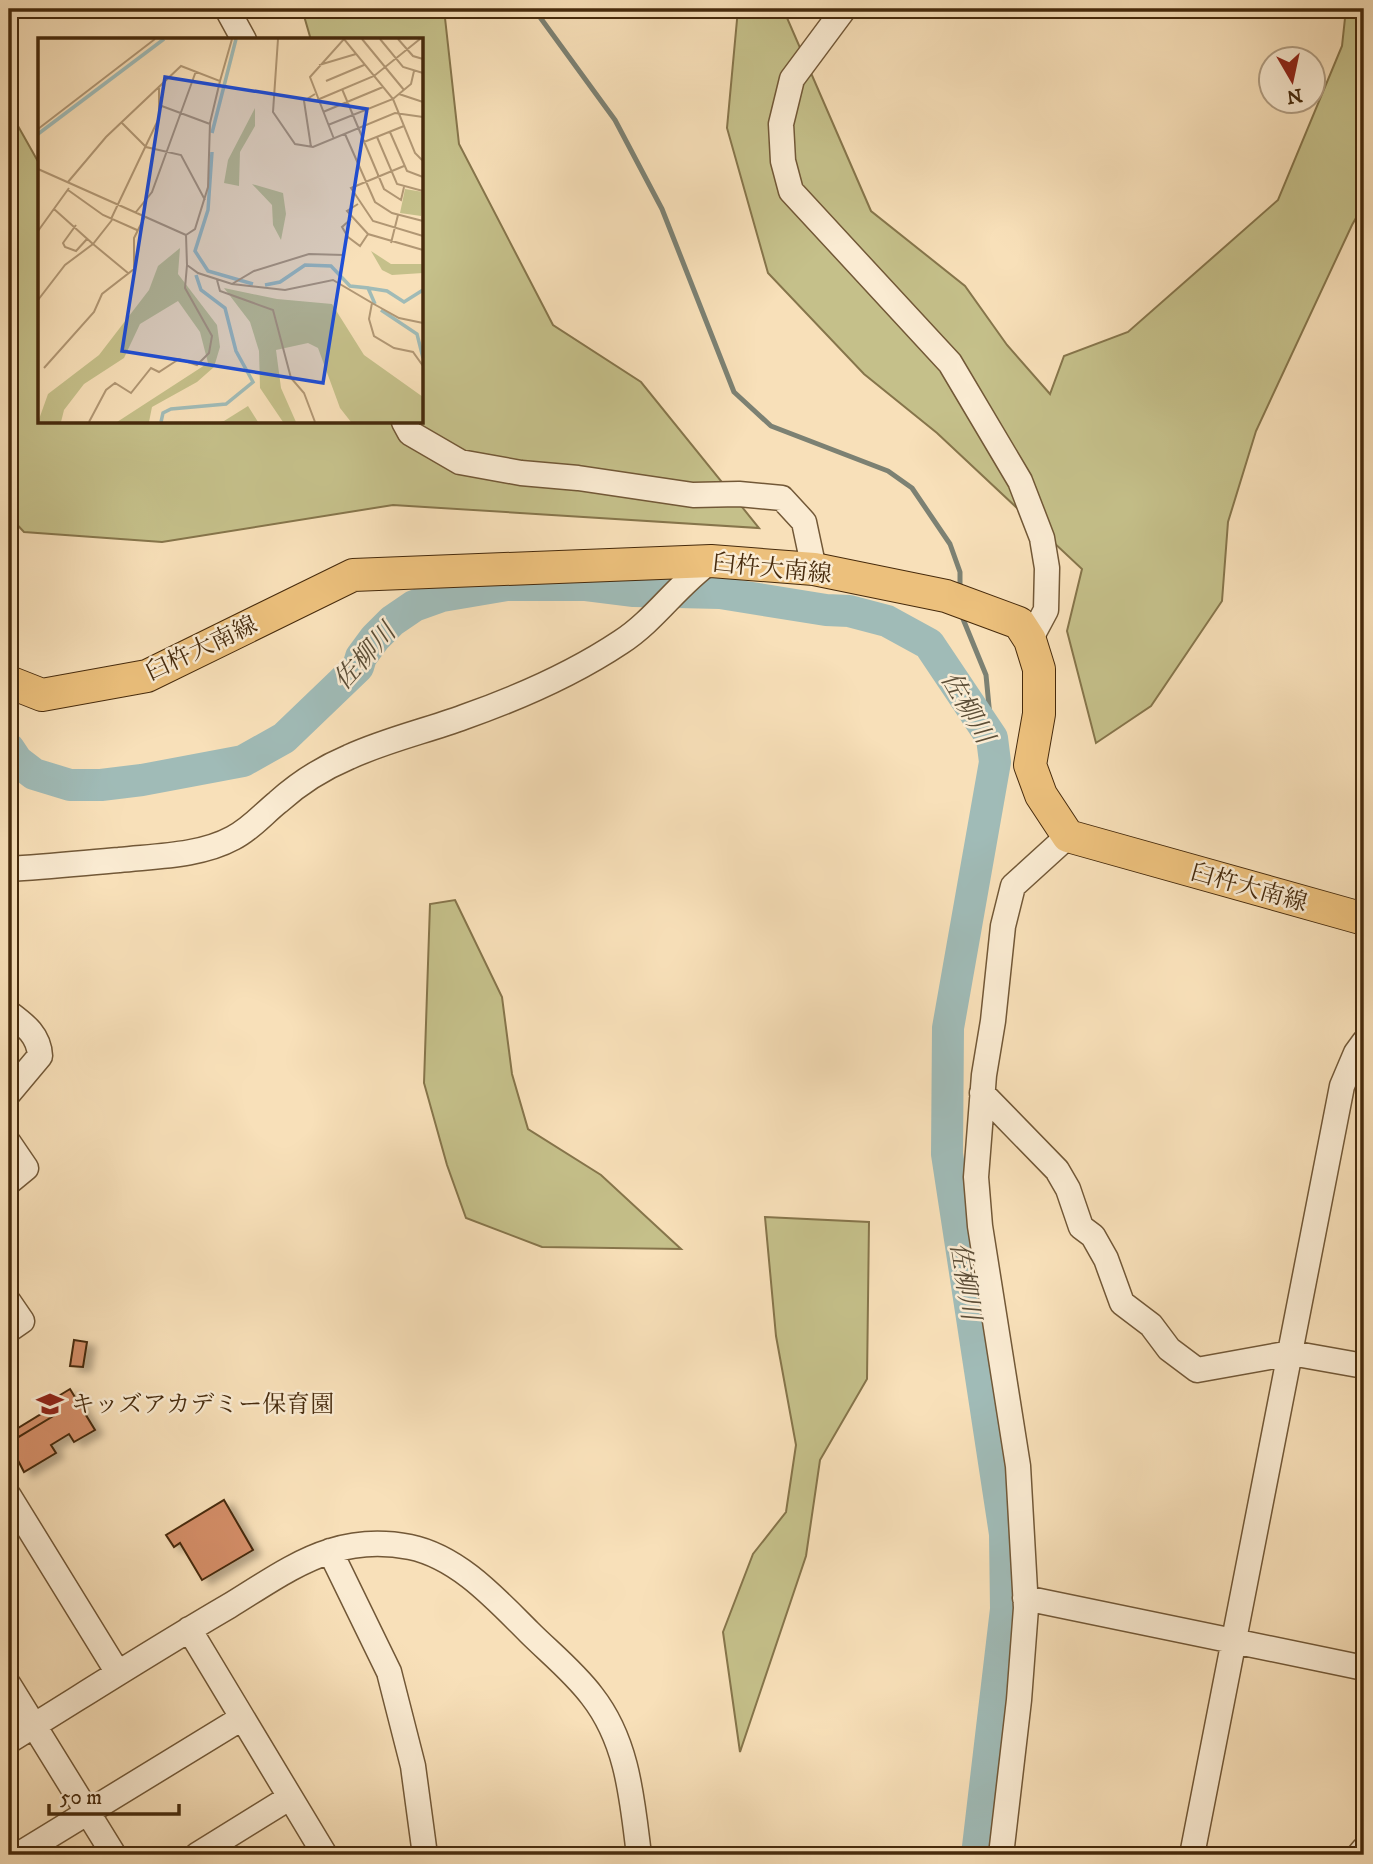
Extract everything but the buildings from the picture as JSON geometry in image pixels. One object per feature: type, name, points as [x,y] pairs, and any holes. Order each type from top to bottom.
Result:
[{"type":"main road","name":"臼杵大南線","points":[[9,682],[42,695],[147,676],[353,575],[711,561],[814,569],[946,596],[1019,623],[1030,640]]},
{"type":"main road","points":[[1030,640],[1039,669],[1039,714],[1030,765],[1041,795],[1068,836]]},
{"type":"main road","name":"臼杵大南線","points":[[1068,836],[1363,915]]},
{"type":"street","points":[[228,9],[243,38]]},
{"type":"street","points":[[844,9],[792,79],[781,124],[783,161],[791,191],[950,363],[1020,481],[1042,538],[1047,568],[1046,610],[1030,640]]},
{"type":"street","points":[[405,424],[410,433],[460,462],[521,473],[578,478],[693,495],[739,494],[782,498],[804,522],[814,569]]},
{"type":"street","points":[[9,869],[154,857],[196,850],[233,839],[258,822],[302,782],[334,763],[374,745],[466,717],[579,668],[645,625],[692,574],[711,561]]},
{"type":"street","points":[[1001,1855],[1019,1700],[1025,1598],[1018,1466],[980,1226],[976,1177],[982,1093],[1003,926],[1013,886],[1068,836]]},
{"type":"street","points":[[9,1013],[25,1026],[39,1044],[40,1056],[9,1093]]},
{"type":"street","points":[[1192,1855],[1342,1086],[1364,1042]]},
{"type":"street","points":[[982,1093],[1057,1170],[1069,1189],[1081,1227],[1093,1236],[1106,1259],[1122,1303],[1151,1325],[1169,1349],[1188,1365],[1197,1370],[1291,1353],[1364,1366]]},
{"type":"street","points":[[9,1143],[26,1168],[9,1182]]},
{"type":"street","points":[[9,1302],[22,1321],[9,1329]]},
{"type":"street","points":[[9,1496],[118,1673]]},
{"type":"street","points":[[9,1741],[298,1565],[344,1547],[377,1544],[410,1547],[439,1556],[461,1571],[505,1608],[590,1693],[612,1727],[628,1774],[639,1855]]},
{"type":"street","points":[[330,1551],[389,1672],[413,1766],[425,1855]]},
{"type":"street","points":[[1025,1598],[1364,1668]]},
{"type":"street","points":[[189,1629],[325,1855]]},
{"type":"street","points":[[9,1685],[114,1855]]},
{"type":"street","points":[[18,1855],[242,1718]]},
{"type":"street","points":[[197,1855],[289,1798]]},
{"type":"street","points":[[1359,1855],[1364,1849]]},
{"type":"shaded area","points":[[302,9],[444,9],[459,144],[553,325],[641,382],[759,528],[393,505],[162,542],[24,532],[9,516],[9,110],[38,161],[38,424],[424,424],[424,38],[310,38]]},
{"type":"shaded area","points":[[738,9],[786,9],[784,11],[871,211],[965,286],[1007,345],[1050,394],[1064,356],[1128,332],[1278,200],[1313,116],[1328,116],[1328,80],[1342,46],[1346,9],[1364,9],[1364,204],[1256,431],[1228,522],[1222,601],[1151,706],[1096,743],[1067,631],[1082,569],[937,433],[864,374],[768,273],[727,128]]},
{"type":"shaded area","points":[[455,900],[502,997],[512,1074],[528,1129],[601,1175],[681,1249],[542,1247],[466,1218],[447,1165],[424,1083],[430,904]]},
{"type":"shaded area","points":[[765,1217],[869,1222],[867,1379],[820,1460],[806,1556],[740,1752],[723,1632],[753,1554],[786,1512],[796,1445],[776,1336]]},
{"type":"waterway","points":[[534,9],[615,120],[662,209],[734,392],[771,426],[888,471],[912,488],[950,544],[960,572],[960,591]]},
{"type":"waterway","name":"佐柳川","points":[[9,749],[17,761],[34,774],[70,785],[101,785],[142,780],[243,761],[284,738],[358,667],[361,657],[375,638],[392,621],[414,606],[442,596],[507,585],[586,585],[634,591],[720,593],[826,610],[849,611],[887,621],[929,644],[992,738],[995,762],[948,1028],[947,1154],[1005,1534],[1006,1609],[977,1855]]},
{"type":"waterway","points":[[961,614],[986,675],[992,738]]},
{"type":"place","name":"キッズアカデミー保育園","points":[[50,1404]]}]
